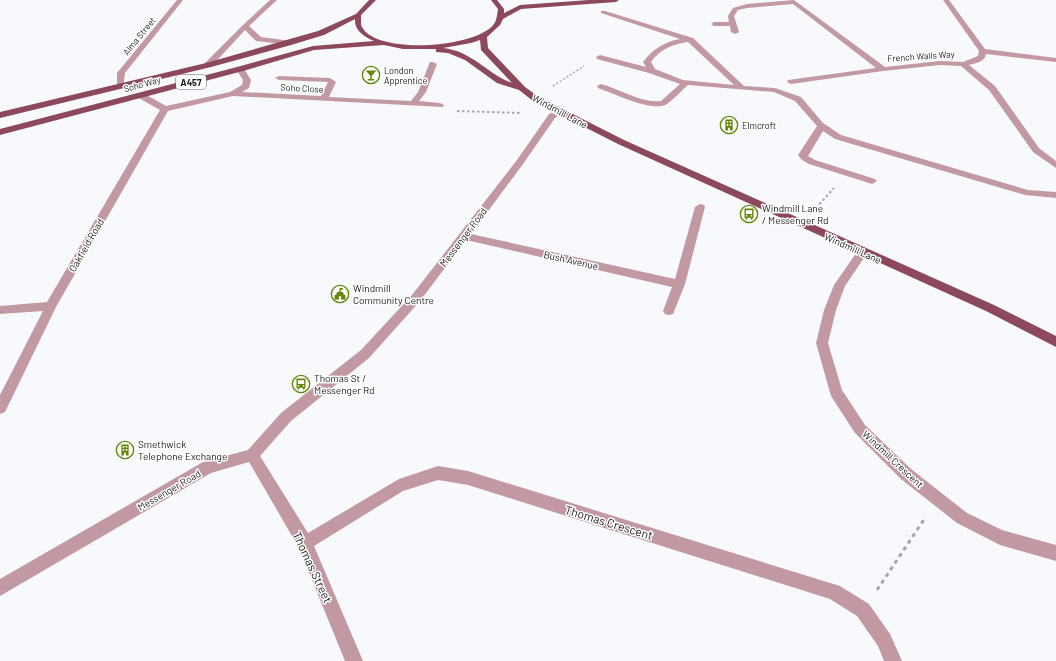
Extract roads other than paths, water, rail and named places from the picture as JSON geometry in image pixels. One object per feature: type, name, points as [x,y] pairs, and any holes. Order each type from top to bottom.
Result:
[{"type":"main road","name":"Soho Way","points":[[0,116],[208,65],[321,33],[358,15],[373,0]]},
{"type":"main road","points":[[358,15],[358,24],[366,34],[383,43],[406,47],[425,48],[452,46],[483,36],[498,25],[501,9],[494,0]]},
{"type":"main road","points":[[499,18],[520,8],[616,0]]},
{"type":"main road","name":"Windmill Lane","points":[[483,36],[484,48],[522,90]]},
{"type":"main road","name":"Soho Way","points":[[0,132],[240,69],[313,48],[383,43]]},
{"type":"main road","name":"Windmill Lane","points":[[425,48],[449,51],[468,58],[500,81],[522,90],[556,114],[990,308],[1056,342]]},
{"type":"street","name":"Alma Street","points":[[120,86],[121,72],[180,0]]},
{"type":"street","points":[[208,65],[245,26],[274,0]]},
{"type":"street","points":[[946,0],[983,51],[1056,60]]},
{"type":"street","points":[[735,32],[731,16],[735,9],[747,6],[794,2],[883,69]]},
{"type":"street","points":[[603,12],[690,40],[742,88]]},
{"type":"street","points":[[714,24],[733,24]]},
{"type":"street","points":[[245,26],[259,39],[288,43]]},
{"type":"street","points":[[652,71],[647,62],[655,53],[665,45],[673,42],[690,40]]},
{"type":"street","name":"French Walls Way","points":[[791,82],[883,69],[940,63],[963,64],[978,60],[982,57],[983,51]]},
{"type":"street","points":[[600,57],[686,82],[742,88],[778,88],[798,99],[821,126],[838,137],[1028,194],[1056,195]]},
{"type":"street","points":[[413,104],[422,92],[433,64]]},
{"type":"street","points":[[963,64],[992,88],[1036,150],[1056,165]]},
{"type":"street","points":[[233,94],[246,86],[247,80],[240,69]]},
{"type":"street","points":[[279,78],[330,80],[332,82],[324,99]]},
{"type":"street","points":[[601,86],[646,102],[659,104],[663,103],[686,82]]},
{"type":"street","name":"Soho Close","points":[[165,109],[233,94],[440,105]]},
{"type":"street","points":[[140,95],[165,109]]},
{"type":"street","name":"Oakfield Road","points":[[0,408],[51,306],[165,109]]},
{"type":"street","name":"Messenger Road","points":[[0,588],[208,467],[252,456],[286,417],[365,354],[416,298],[556,114]]},
{"type":"street","points":[[821,126],[803,155],[805,158],[872,181]]},
{"type":"street","points":[[669,311],[679,284],[700,207]]},
{"type":"street","name":"Bush Avenue","points":[[464,236],[679,284]]},
{"type":"street","name":"Windmill Crescent","points":[[863,252],[840,285],[830,310],[822,343],[836,392],[860,429],[906,474],[962,518],[1000,537],[1056,553]]},
{"type":"street","points":[[0,310],[51,306]]},
{"type":"street","name":"Thomas Street","points":[[252,456],[305,543],[354,661]]},
{"type":"street","name":"Thomas Crescent","points":[[305,543],[399,486],[438,473],[468,478],[834,592],[863,610],[884,640],[893,661]]},
{"type":"place","name":"London Apprentice","points":[[371,75]]},
{"type":"place","name":"Elmcroft","points":[[729,125]]},
{"type":"place","name":"Windmill Lane / Messenger Rd","points":[[749,214]]},
{"type":"place","name":"Windmill Community Centre","points":[[340,294]]},
{"type":"place","name":"Thomas St / Messenger Rd","points":[[301,384]]},
{"type":"place","name":"Smethwick Telephone Exchange","points":[[125,450]]}]
